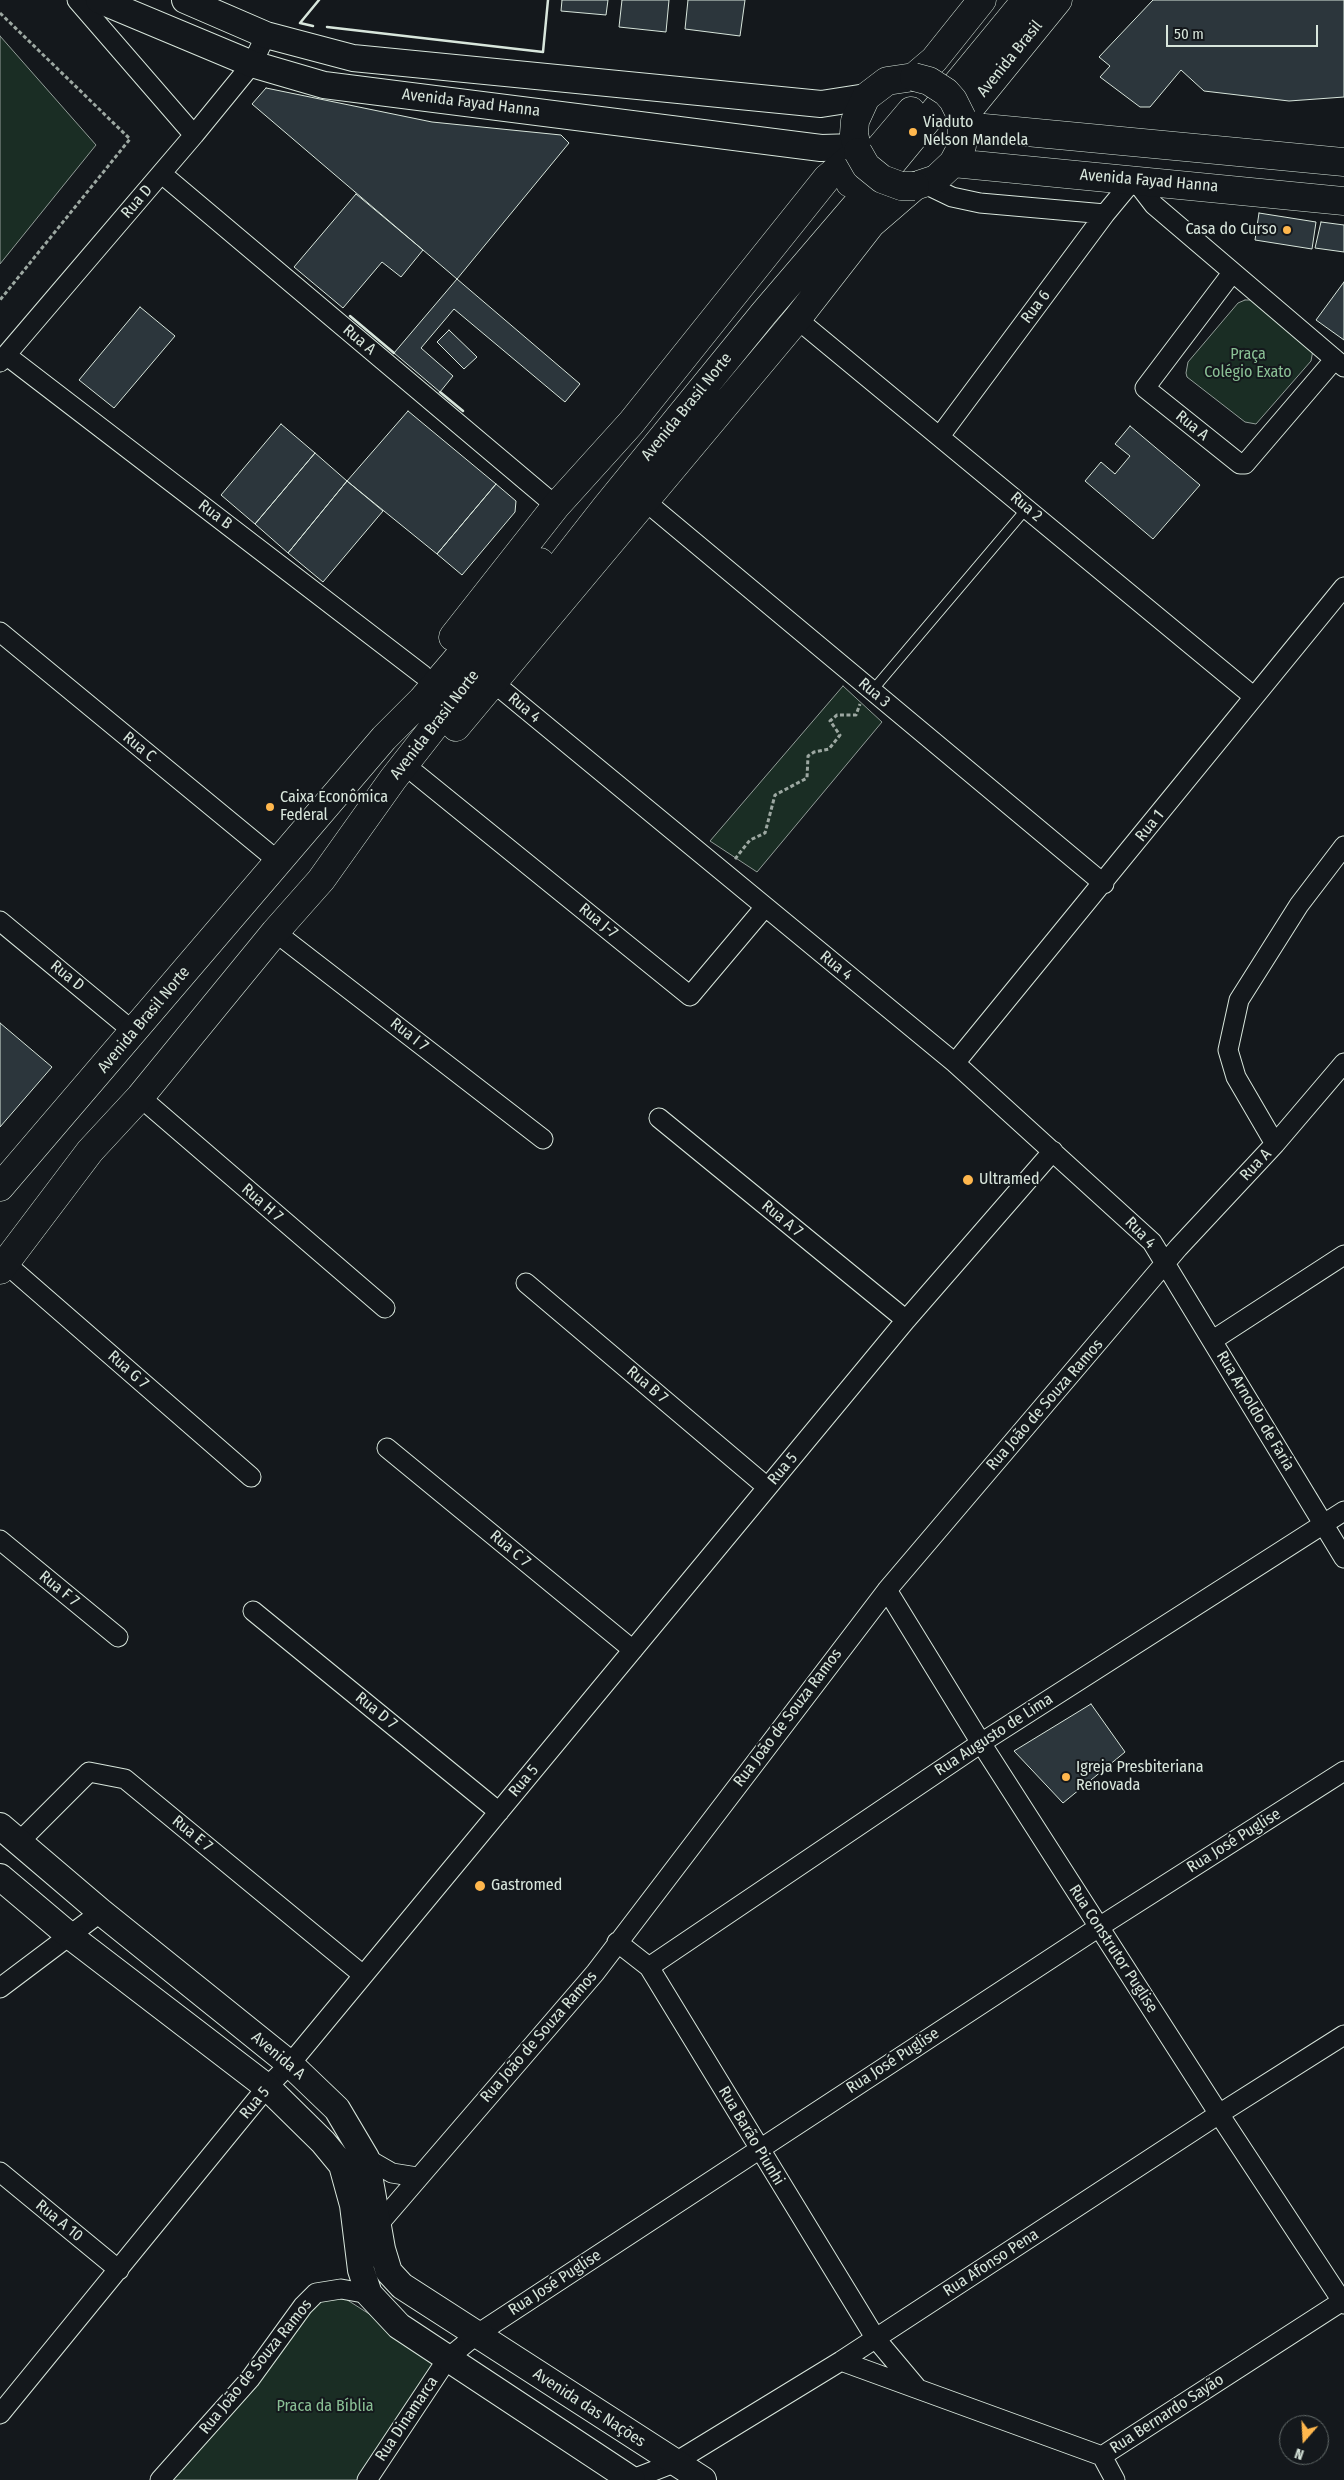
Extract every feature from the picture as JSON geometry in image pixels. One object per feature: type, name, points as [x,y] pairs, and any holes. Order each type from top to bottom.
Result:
[{"type":"main road","points":[[914,77],[934,60],[982,0]]},
{"type":"main road","name":"Avenida Brasil Norte","points":[[0,1187],[384,738],[422,700],[587,507],[878,148],[1006,0]]},
{"type":"main road","name":"Avenida Brasil Norte","points":[[2,1267],[90,1151],[140,1097],[275,932],[321,880],[393,779],[606,507],[758,320],[882,175],[1026,0]]},
{"type":"main road","name":"Avenida Brasil","points":[[963,122],[1058,0]]},
{"type":"main road","points":[[914,77],[929,81],[946,92],[953,100],[963,122],[962,146],[954,163],[936,179],[920,185],[901,186],[882,179],[866,166],[857,149],[855,121],[866,97],[887,81],[914,77]]},
{"type":"main road","points":[[963,122],[1344,162]]},
{"type":"main road","name":"Avenida Brasil Norte","points":[[384,738],[423,675],[556,506],[632,423],[827,178],[857,149]]},
{"type":"main road","name":"Avenida Fayad Hanna","points":[[954,163],[1134,179],[1344,201]]},
{"type":"main road","name":"Avenida Brasil Norte","points":[[361,825],[416,774],[797,319],[871,224],[920,185]]},
{"type":"street","points":[[77,0],[194,135]]},
{"type":"street","name":"Avenida Fayad Hanna","points":[[99,0],[252,64],[324,85],[821,148],[857,149]]},
{"type":"street","name":"Avenida Fayad Hanna","points":[[184,0],[266,35],[353,58],[821,104],[866,97]]},
{"type":"street","name":"Rua D","points":[[3,358],[162,174],[252,64],[266,35]]},
{"type":"street","name":"Rua A","points":[[162,174],[556,506]]},
{"type":"street","name":"Rua A","points":[[1134,179],[1154,205],[1339,363],[1245,464],[1240,464],[1145,388],[1232,273]]},
{"type":"street","name":"Rua 6","points":[[940,436],[1104,214],[1134,179]]},
{"type":"street","points":[[920,185],[952,197],[980,204],[1104,214]]},
{"type":"street","name":"Rua 2","points":[[797,319],[1253,696]]},
{"type":"street","name":"Rua B","points":[[3,358],[423,675]]},
{"type":"street","name":"Rua 3","points":[[645,501],[867,695],[1104,884]]},
{"type":"street","name":"Rua 1","points":[[955,1064],[1104,884],[1253,696],[1344,587]]},
{"type":"street","name":"Rua C","points":[[0,632],[278,861]]},
{"type":"street","name":"Rua 4","points":[[494,682],[955,1064],[1053,1150],[1152,1242],[1166,1264]]},
{"type":"street","name":"Rua J-7","points":[[416,774],[690,996],[765,907]]},
{"type":"street","points":[[1275,1144],[1236,1076],[1228,1050],[1239,1000],[1299,905],[1344,846]]},
{"type":"street","name":"Rua D","points":[[0,921],[134,1032]]},
{"type":"street","name":"Rua I 7","points":[[275,932],[543,1139]]},
{"type":"street","name":"Rua A","points":[[1166,1264],[1275,1144],[1344,1063]]},
{"type":"street","name":"Rua H 7","points":[[140,1097],[384,1308]]},
{"type":"street","name":"Rua A 7","points":[[659,1118],[906,1320]]},
{"type":"street","name":"Rua 5","points":[[0,2414],[267,2087],[290,2064],[906,1320],[1053,1150]]},
{"type":"street","points":[[1214,1340],[1344,1255]]},
{"type":"street","name":"Rua Arnoldo de Faria","points":[[1166,1264],[1214,1340],[1344,1558]]},
{"type":"street","name":"Rua João de Souza Ramos","points":[[378,2224],[595,1973],[887,1590],[1166,1264]]},
{"type":"street","name":"Rua G 7","points":[[2,1267],[250,1477]]},
{"type":"street","name":"Rua B 7","points":[[526,1283],[767,1487]]},
{"type":"street","name":"Rua C 7","points":[[387,1448],[633,1650]]},
{"type":"street","name":"Rua Augusto de Lima","points":[[650,1968],[749,1898],[980,1743],[1344,1511]]},
{"type":"street","name":"Rua F 7","points":[[0,1540],[118,1637]]},
{"type":"street","name":"Rua Construtor Puglise","points":[[887,1590],[980,1743],[1218,2114],[1343,2302]]},
{"type":"street","name":"Rua D 7","points":[[253,1611],[499,1812]]},
{"type":"street","name":"Rua José Puglise","points":[[448,2358],[476,2336],[759,2149],[1099,1927],[1344,1771]]},
{"type":"street","name":"Rua E 7","points":[[10,1834],[89,1772],[125,1779],[363,1975]]},
{"type":"street","name":"Avenida A","points":[[10,1834],[101,1912],[290,2064],[337,2109],[366,2158],[382,2249],[389,2272],[402,2286],[476,2336]]},
{"type":"street","name":"Avenida A","points":[[0,1877],[70,1936],[267,2087],[323,2142],[342,2165],[353,2205],[362,2270],[369,2294],[399,2326],[448,2358]]},
{"type":"street","points":[[0,1988],[101,1912]]},
{"type":"street","name":"Rua Barão Piunhi","points":[[617,1942],[650,1968],[876,2339]]},
{"type":"street","name":"Rua Afonso Pena","points":[[631,2480],[674,2463],[841,2361],[1218,2114],[1344,2035]]},
{"type":"street","points":[[366,2158],[392,2174],[417,2177]]},
{"type":"street","name":"Rua A 10","points":[[0,2172],[119,2270]]},
{"type":"street","name":"Rua João de Souza Ramos","points":[[160,2480],[250,2379],[303,2306],[316,2294],[341,2289],[369,2294]]},
{"type":"street","name":"Rua Bernardo Sayão","points":[[841,2361],[1102,2456],[1343,2302]]},
{"type":"street","name":"Avenida das Nações","points":[[476,2336],[703,2480]]},
{"type":"street","points":[[876,2339],[919,2390]]},
{"type":"street","points":[[448,2358],[631,2480]]},
{"type":"street","name":"Rua Dinamarca","points":[[367,2480],[448,2358]]},
{"type":"street","points":[[1102,2456],[1115,2480]]},
{"type":"lane","points":[[867,695],[1027,508]]},
{"type":"path","points":[[0,13],[130,139],[0,300]]},
{"type":"path","points":[[733,862],[750,840],[766,833],[775,795],[807,778],[808,756],[814,752],[829,750],[840,735],[830,721],[837,715],[856,715],[867,695]]},
{"type":"green space","points":[[0,36],[96,145],[0,264]]},
{"type":"green space","name":"Praça Colégio Exato","points":[[1251,300],[1313,350],[1311,361],[1256,424],[1245,422],[1187,377],[1186,373],[1188,362],[1238,303]]},
{"type":"green space","points":[[843,686],[882,722],[757,872],[710,841]]},
{"type":"green space","name":"Praca da Bíblia","points":[[330,2289],[440,2359],[365,2480],[164,2480]]},
{"type":"building","points":[[562,0],[608,0],[606,15],[561,11]]},
{"type":"building","points":[[622,0],[669,0],[666,32],[619,27]]},
{"type":"building","points":[[688,0],[745,0],[740,36],[685,29]]},
{"type":"building","points":[[1153,0],[1344,0],[1344,97],[1289,101],[1204,91],[1181,70],[1150,107],[1140,107],[1100,77],[1110,66],[1099,57]]},
{"type":"building","points":[[266,88],[432,122],[561,135],[569,143],[457,279],[252,104]]},
{"type":"building","points":[[356,194],[423,250],[401,277],[382,262],[343,308],[294,267]]},
{"type":"building","points":[[1259,213],[1316,222],[1312,249],[1255,240]]},
{"type":"building","points":[[1321,222],[1344,225],[1344,252],[1315,248]]},
{"type":"building","points":[[457,279],[580,384],[565,402],[454,309],[421,348],[453,376],[440,392],[394,353]]},
{"type":"building","points":[[1344,282],[1344,340],[1316,320]]},
{"type":"building","points":[[140,307],[175,336],[114,408],[79,380]]},
{"type":"building","points":[[449,330],[477,357],[464,369],[437,342]]},
{"type":"building","points":[[408,411],[496,484],[437,554],[347,481]]},
{"type":"building","points":[[281,424],[315,453],[255,524],[221,495]]},
{"type":"building","points":[[1130,426],[1200,485],[1153,539],[1085,481],[1101,462],[1115,474],[1130,456],[1115,444]]},
{"type":"building","points":[[315,453],[347,481],[288,553],[255,524]]},
{"type":"building","points":[[347,481],[383,511],[323,582],[288,553]]},
{"type":"building","points":[[496,484],[516,501],[515,512],[462,575],[437,554]]},
{"type":"building","points":[[0,1023],[52,1067],[0,1127]]},
{"type":"building","name":"Igreja Presbiteriana Renovada","points":[[1091,1704],[1125,1752],[1063,1803],[1014,1751]]},
{"type":"wall","points":[[313,26],[300,23],[319,0]]},
{"type":"wall","points":[[327,27],[543,52],[548,0]]},
{"type":"wall","points":[[350,316],[394,353]]},
{"type":"wall","points":[[440,392],[463,411]]},
{"type":"place","name":"Viaduto Nelson Mandela","points":[[913,132]]},
{"type":"place","name":"Casa do Curso","points":[[1287,230]]},
{"type":"place","name":"Caixa Econômica Federal","points":[[270,807]]},
{"type":"place","name":"Ultramed","points":[[968,1180]]},
{"type":"place","name":"Igreja Presbiteriana Renovada","points":[[1066,1777]]},
{"type":"place","name":"Gastromed","points":[[480,1886]]}]
